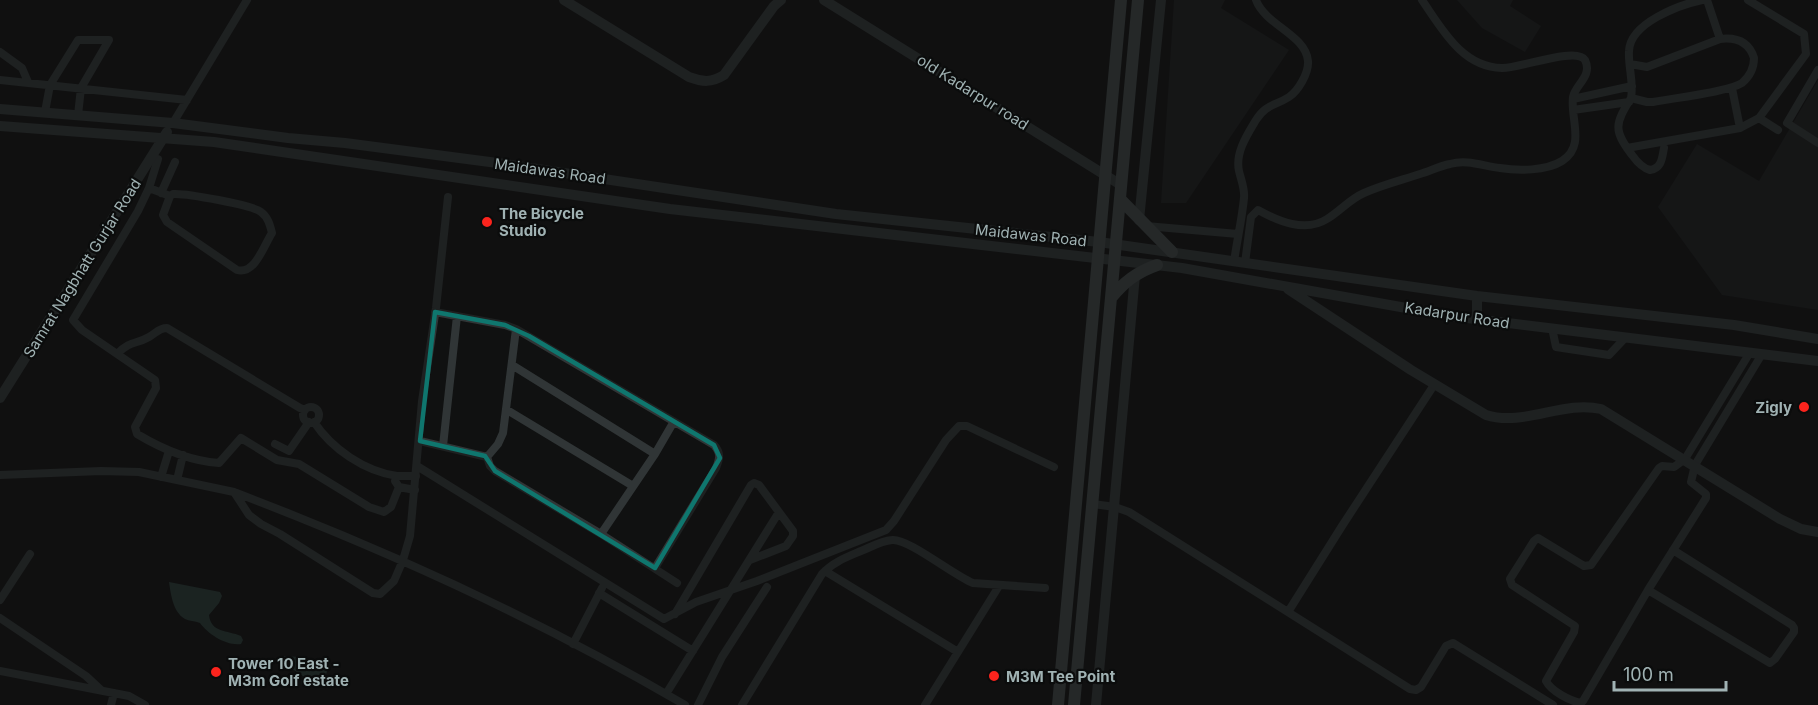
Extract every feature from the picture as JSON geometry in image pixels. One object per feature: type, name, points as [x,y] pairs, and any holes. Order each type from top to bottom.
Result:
[{"type":"main road","points":[[1058,705],[1121,0]]},
{"type":"main road","points":[[1074,705],[1138,0]]},
{"type":"main road","points":[[1120,199],[1172,252]]},
{"type":"main road","points":[[1111,298],[1135,275],[1156,265]]},
{"type":"street","points":[[173,123],[247,0]]},
{"type":"street","points":[[564,0],[689,77],[702,82],[715,81],[724,75],[774,6],[781,0]]},
{"type":"street","name":"old Kadarpur road","points":[[824,0],[1121,185]]},
{"type":"street","points":[[1161,0],[1142,223],[1238,236]]},
{"type":"street","points":[[1240,262],[1238,236],[1245,191],[1238,160],[1245,139],[1257,118],[1268,106],[1290,96],[1308,67],[1306,52],[1297,41],[1267,18],[1256,0]]},
{"type":"street","points":[[1240,262],[1248,238],[1251,217],[1258,210],[1294,225],[1305,225],[1322,222],[1363,193],[1450,164],[1467,162],[1510,169],[1545,167],[1566,158],[1576,142],[1573,99],[1584,80],[1585,61],[1579,55],[1561,55],[1505,69],[1489,67],[1473,60],[1454,46],[1422,0]]},
{"type":"street","points":[[1664,148],[1662,162],[1658,167],[1650,170],[1637,162],[1620,139],[1619,122],[1630,100],[1632,86],[1630,46],[1635,34],[1644,25],[1680,7],[1702,0]]},
{"type":"street","points":[[1707,0],[1720,39]]},
{"type":"street","points":[[1627,148],[1740,128],[1759,118],[1806,54],[1806,43],[1804,34],[1748,0]]},
{"type":"street","points":[[1573,110],[1630,100],[1653,102],[1732,88],[1748,76],[1754,58],[1750,48],[1732,38],[1720,39],[1647,67],[1630,63]]},
{"type":"street","points":[[45,112],[50,85],[78,40],[110,40],[81,88],[78,115]]},
{"type":"street","points":[[0,52],[22,68],[28,82]]},
{"type":"street","points":[[1818,70],[1787,123],[1818,143]]},
{"type":"street","points":[[0,80],[187,100]]},
{"type":"street","points":[[1573,99],[1632,86]]},
{"type":"street","points":[[1732,88],[1740,128]]},
{"type":"street","name":"Maidawas Road","points":[[0,109],[173,123],[505,164],[836,214],[1099,242]]},
{"type":"street","points":[[1759,118],[1778,130]]},
{"type":"street","name":"Samrat Nagbhatt Gurjar Road","points":[[0,398],[173,123]]},
{"type":"street","name":"Maidawas Road","points":[[0,126],[164,137],[311,155],[670,209],[1098,259]]},
{"type":"street","points":[[158,159],[149,188],[138,211],[73,318],[74,323],[82,330],[156,383],[156,388],[134,431],[152,444],[169,451],[200,461],[219,463],[241,438],[277,460],[299,464],[369,507],[384,512],[391,507],[399,487]]},
{"type":"street","points":[[149,188],[165,194],[186,194],[257,209],[268,220],[272,233],[251,267],[242,271],[237,270],[167,222],[163,215],[165,194],[175,162]]},
{"type":"street","points":[[234,492],[249,515],[261,524],[373,593],[380,594],[394,581],[410,536],[422,401],[448,197]]},
{"type":"street","name":"Kadarpur Road","points":[[1099,242],[1478,296],[1734,325],[1818,339]]},
{"type":"street","name":"Kadarpur Road","points":[[1098,259],[1156,265],[1477,319],[1818,362]]},
{"type":"street","points":[[1096,705],[1135,275]]},
{"type":"street","points":[[1283,286],[1434,385],[1475,409],[1495,417],[1512,418],[1586,408],[1601,409],[1794,526],[1818,532]]},
{"type":"street","points":[[1477,319],[1478,296]]},
{"type":"street","points":[[435,312],[516,329],[714,445],[720,458],[655,568]]},
{"type":"street","points":[[442,446],[457,316]]},
{"type":"street","points":[[117,354],[128,344],[144,340],[167,327],[305,410],[303,417],[339,449],[370,468],[397,476],[416,476]]},
{"type":"street","points":[[1552,328],[1556,347],[1609,355],[1625,338]]},
{"type":"street","points":[[487,457],[503,434],[516,329]]},
{"type":"street","points":[[1749,354],[1685,459],[1674,467],[1660,467],[1589,567],[1538,538],[1510,581],[1512,585],[1575,626],[1574,632],[1546,681],[1549,687],[1578,703],[1583,701],[1648,590],[1707,496],[1690,482],[1695,465],[1762,354]]},
{"type":"street","points":[[512,365],[655,454]]},
{"type":"street","points":[[1732,382],[1742,388]]},
{"type":"street","points":[[1288,612],[1434,385]]},
{"type":"street","points":[[507,410],[633,486]]},
{"type":"street","points":[[1711,417],[1721,423]]},
{"type":"street","points":[[275,444],[289,451],[311,422]]},
{"type":"street","points":[[601,534],[673,423]]},
{"type":"street","points":[[417,466],[664,619],[696,602],[757,581],[886,530],[946,440],[959,426],[967,426],[1054,467]]},
{"type":"street","points":[[420,441],[487,457]]},
{"type":"street","points":[[161,477],[169,451]]},
{"type":"street","points":[[177,480],[183,455]]},
{"type":"street","points":[[487,457],[490,466],[495,471],[601,534],[677,583]]},
{"type":"street","points":[[2,473],[140,472],[234,492],[322,525],[403,560],[573,644],[685,705]]},
{"type":"street","points":[[397,476],[395,481],[399,487],[415,490]]},
{"type":"street","points":[[675,614],[754,483],[759,485],[793,531],[792,541],[786,546],[750,560]]},
{"type":"street","points":[[1093,504],[1115,507],[1136,517],[1413,690],[1421,687],[1446,646],[1453,643],[1553,705]]},
{"type":"street","points":[[666,694],[779,512]]},
{"type":"street","points":[[742,705],[825,570],[837,561],[885,541],[894,539],[906,543],[962,579],[973,583],[1045,588]]},
{"type":"street","points":[[1648,590],[1770,663],[1794,632],[1792,625],[1673,550]]},
{"type":"street","points":[[0,600],[30,554]]},
{"type":"street","points":[[825,570],[958,652]]},
{"type":"street","points":[[573,644],[605,584]]},
{"type":"street","points":[[925,705],[999,586]]},
{"type":"street","points":[[698,705],[722,657],[767,587]]},
{"type":"street","points":[[599,592],[693,651]]},
{"type":"street","points":[[0,618],[86,676],[101,690]]},
{"type":"street","points":[[0,671],[129,696],[145,705]]},
{"type":"street","points":[[111,705],[114,693]]},
{"type":"highlighted area","points":[[435,312],[505,325],[529,336],[714,445],[720,458],[655,568],[495,471],[485,456],[420,441]]},
{"type":"shaded area","points":[[1174,0],[1225,0],[1221,8],[1289,50],[1186,203],[1161,203]]},
{"type":"shaded area","points":[[1457,0],[1513,0],[1510,6],[1541,26],[1525,52],[1482,28]]},
{"type":"shaded area","points":[[1818,80],[1818,310],[1722,295],[1658,207],[1697,144],[1759,181]]},
{"type":"shaded area","points":[[169,582],[220,592],[222,596],[209,615],[210,621],[220,630],[241,636],[243,640],[241,644],[224,641],[200,623],[181,616],[173,603]]},
{"type":"shaded area","points":[[282,656],[300,657],[307,660],[308,665],[312,665],[315,669],[317,667],[328,669],[325,677],[309,686],[302,685],[303,676],[282,662]]},
{"type":"place","name":"The Bicycle Studio","points":[[487,222]]},
{"type":"place","name":"Zigly","points":[[1804,407]]},
{"type":"place","name":"Tower 10 East - M3m Golf estate","points":[[216,672]]},
{"type":"place","name":"M3M Tee Point","points":[[994,676]]}]
